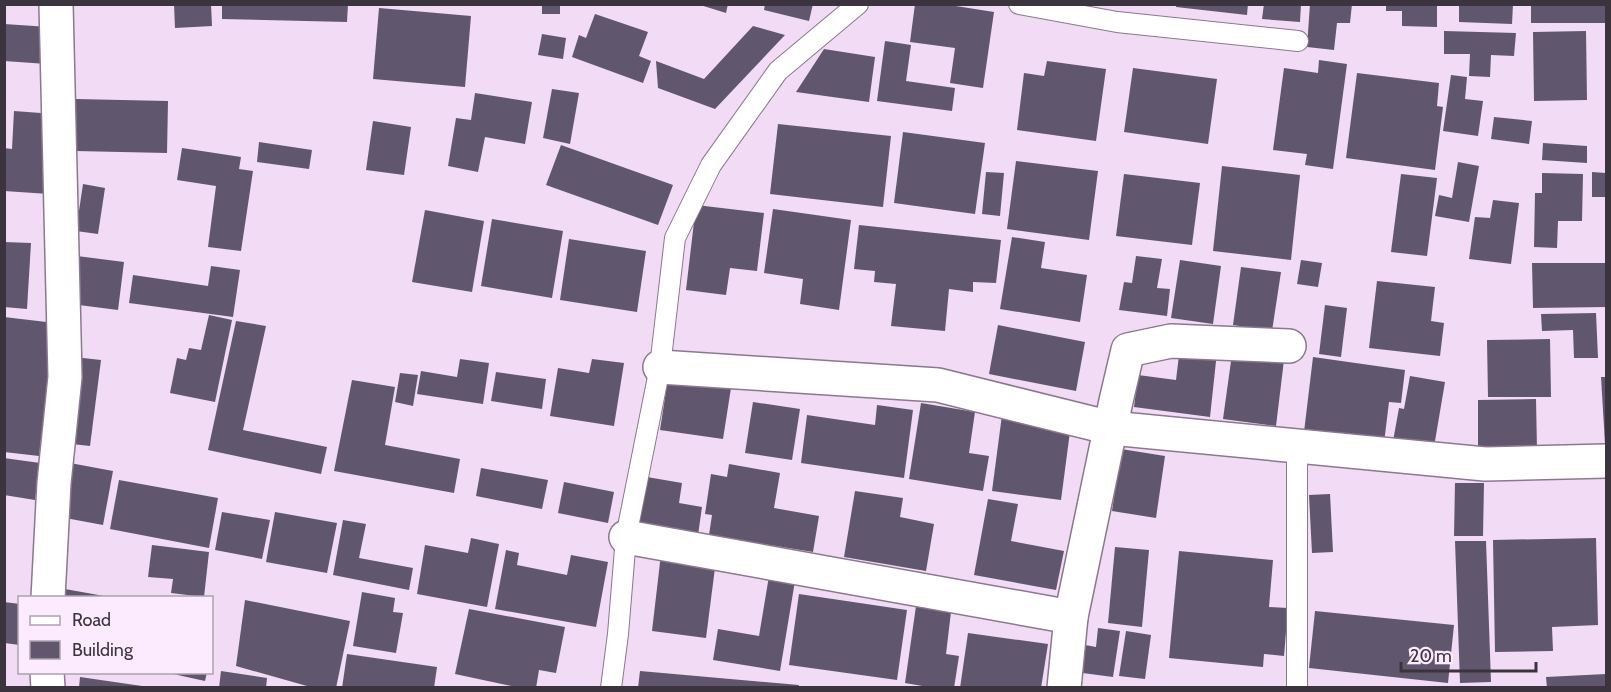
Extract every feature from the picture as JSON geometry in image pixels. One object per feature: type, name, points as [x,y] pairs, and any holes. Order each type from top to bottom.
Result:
[{"type":"street","points":[[48,596],[54,483],[66,376],[56,4]]},
{"type":"street","points":[[1064,687],[1071,617],[1128,350],[1171,341],[1289,346]]},
{"type":"street","points":[[660,367],[938,385],[1110,428],[1485,464],[1606,461]]},
{"type":"street","points":[[626,537],[1071,617]]},
{"type":"lane","points":[[611,687],[626,537],[660,367],[675,238],[711,165],[778,71],[858,4]]},
{"type":"lane","points":[[1019,4],[1117,22],[1298,41]]},
{"type":"lane","points":[[1297,446],[1297,687]]},
{"type":"building","points":[[174,4],[211,4],[212,26],[175,28]]},
{"type":"building","points":[[222,4],[348,4],[347,22],[222,19]]},
{"type":"building","points":[[542,4],[560,4],[560,14],[542,14]]},
{"type":"building","points":[[697,4],[728,4],[726,13]]},
{"type":"building","points":[[765,4],[813,4],[809,21],[764,10]]},
{"type":"building","points":[[915,4],[943,4],[994,12],[983,88],[950,83],[955,48],[910,42]]},
{"type":"building","points":[[1176,4],[1248,4],[1247,15],[1176,7]]},
{"type":"building","points":[[1264,4],[1301,4],[1300,22],[1262,19]]},
{"type":"building","points":[[1310,4],[1352,4],[1350,23],[1337,23],[1334,50],[1307,47]]},
{"type":"building","points":[[1386,4],[1437,4],[1437,27],[1402,26],[1402,11],[1386,11]]},
{"type":"building","points":[[1459,4],[1513,4],[1512,24],[1459,22]]},
{"type":"building","points":[[1531,4],[1606,4],[1606,23],[1531,23]]},
{"type":"building","points":[[379,8],[471,16],[465,87],[373,79]]},
{"type":"building","points":[[595,14],[648,32],[639,56],[651,61],[643,83],[572,57],[579,35],[586,38]]},
{"type":"building","points":[[4,24],[49,27],[47,64],[4,61]]},
{"type":"building","points":[[753,26],[785,35],[715,109],[658,88],[656,61],[704,79]]},
{"type":"building","points":[[1444,31],[1516,33],[1514,56],[1491,55],[1490,77],[1469,76],[1470,54],[1444,54]]},
{"type":"building","points":[[1586,31],[1587,100],[1534,101],[1533,32]]},
{"type":"building","points":[[542,34],[566,38],[563,59],[538,55]]},
{"type":"building","points":[[885,41],[911,45],[906,81],[955,88],[952,111],[877,101]]},
{"type":"building","points":[[824,49],[875,57],[869,102],[796,92]]},
{"type":"building","points":[[1319,60],[1347,64],[1333,169],[1305,165],[1307,154],[1273,150],[1284,68],[1318,73]]},
{"type":"building","points":[[1047,61],[1106,69],[1096,141],[1017,130],[1024,73],[1044,76]]},
{"type":"building","points":[[1133,68],[1217,79],[1208,144],[1124,132]]},
{"type":"building","points":[[1357,73],[1439,83],[1437,106],[1443,107],[1435,170],[1346,158]]},
{"type":"building","points":[[1451,75],[1467,77],[1465,99],[1483,101],[1478,136],[1443,131]]},
{"type":"building","points":[[552,89],[579,93],[570,144],[543,138]]},
{"type":"building","points":[[475,93],[532,102],[525,144],[485,137],[478,172],[448,166],[456,118],[471,120]]},
{"type":"building","points":[[76,99],[168,101],[167,153],[75,151]]},
{"type":"building","points":[[14,111],[54,114],[49,194],[4,191],[4,148],[12,149]]},
{"type":"building","points":[[1494,117],[1532,121],[1529,144],[1491,139]]},
{"type":"building","points":[[373,121],[411,127],[404,175],[366,170]]},
{"type":"building","points":[[778,124],[891,136],[883,207],[770,194]]},
{"type":"building","points":[[903,132],[985,143],[975,214],[894,203]]},
{"type":"building","points":[[259,142],[312,150],[309,169],[257,162]]},
{"type":"building","points":[[1543,143],[1587,146],[1587,163],[1542,160]]},
{"type":"building","points":[[561,145],[673,185],[658,225],[546,185]]},
{"type":"building","points":[[182,148],[241,157],[239,169],[253,171],[241,251],[208,247],[216,186],[177,180]]},
{"type":"building","points":[[1016,161],[1098,171],[1089,240],[1007,229]]},
{"type":"building","points":[[1458,162],[1479,166],[1469,222],[1435,216],[1439,195],[1452,198]]},
{"type":"building","points":[[1222,166],[1300,175],[1291,260],[1213,251]]},
{"type":"building","points":[[986,172],[1004,173],[1000,216],[982,214]]},
{"type":"building","points":[[1592,172],[1606,173],[1606,197],[1592,197]]},
{"type":"building","points":[[1542,173],[1583,174],[1582,221],[1558,221],[1557,248],[1534,247],[1535,193],[1542,193]]},
{"type":"building","points":[[1124,174],[1200,183],[1192,245],[1116,236]]},
{"type":"building","points":[[1401,174],[1437,178],[1427,256],[1391,252]]},
{"type":"building","points":[[83,184],[105,188],[98,234],[76,231]]},
{"type":"building","points":[[1493,200],[1519,203],[1511,264],[1469,259],[1475,217],[1490,218]]},
{"type":"building","points":[[696,205],[764,213],[757,271],[730,268],[726,295],[686,290]]},
{"type":"building","points":[[773,209],[851,220],[839,310],[800,304],[803,279],[764,273]]},
{"type":"building","points":[[425,210],[484,221],[472,292],[412,282]]},
{"type":"building","points":[[492,219],[563,231],[552,298],[481,286]]},
{"type":"building","points":[[859,225],[1001,240],[996,283],[973,282],[973,292],[949,289],[945,331],[891,326],[896,284],[874,282],[875,271],[854,269]]},
{"type":"building","points":[[1012,237],[1045,242],[1041,268],[1087,275],[1080,322],[1000,309]]},
{"type":"building","points":[[569,239],[646,251],[637,312],[560,300]]},
{"type":"building","points":[[4,242],[31,243],[27,309],[4,307]]},
{"type":"building","points":[[77,256],[124,262],[118,310],[71,304]]},
{"type":"building","points":[[1136,256],[1162,259],[1157,288],[1170,289],[1167,316],[1119,310],[1124,282],[1132,283]]},
{"type":"building","points":[[1180,260],[1221,266],[1213,324],[1171,318]]},
{"type":"building","points":[[1301,260],[1322,263],[1318,287],[1297,284]]},
{"type":"building","points":[[1532,263],[1606,263],[1606,307],[1533,308]]},
{"type":"building","points":[[211,266],[240,270],[233,317],[129,303],[133,275],[208,286]]},
{"type":"building","points":[[1241,267],[1281,272],[1272,331],[1233,325]]},
{"type":"building","points":[[1377,281],[1435,287],[1431,321],[1444,323],[1440,356],[1369,348]]},
{"type":"building","points":[[1325,305],[1347,308],[1341,357],[1319,354]]},
{"type":"building","points":[[1596,313],[1598,358],[1574,358],[1573,330],[1542,331],[1541,314]]},
{"type":"building","points":[[209,315],[232,320],[215,402],[170,393],[177,358],[186,360],[189,348],[201,350]]},
{"type":"building","points":[[4,317],[55,323],[39,456],[4,452]]},
{"type":"building","points":[[236,321],[266,326],[243,430],[327,447],[321,474],[208,450]]},
{"type":"building","points":[[998,325],[1085,342],[1076,391],[989,374]]},
{"type":"building","points":[[1550,339],[1551,397],[1488,397],[1487,340]]},
{"type":"building","points":[[1180,347],[1217,352],[1210,417],[1134,407],[1138,375],[1176,380]]},
{"type":"building","points":[[1232,354],[1284,360],[1276,426],[1223,419]]},
{"type":"building","points":[[74,357],[101,360],[90,446],[63,443]]},
{"type":"building","points":[[1313,357],[1405,370],[1401,403],[1389,402],[1384,443],[1304,432]]},
{"type":"building","points":[[460,359],[489,363],[483,404],[417,394],[421,371],[457,377]]},
{"type":"building","points":[[592,359],[624,363],[614,426],[550,416],[558,368],[589,373]]},
{"type":"building","points":[[496,372],[546,379],[542,409],[491,401]]},
{"type":"building","points":[[400,373],[418,375],[413,406],[395,402]]},
{"type":"building","points":[[1410,376],[1445,382],[1434,447],[1393,441],[1399,408],[1404,409]]},
{"type":"building","points":[[1601,377],[1606,377],[1606,444],[1605,444]]},
{"type":"building","points":[[668,378],[731,388],[723,439],[660,430]]},
{"type":"building","points":[[352,380],[395,387],[385,445],[460,459],[454,493],[334,471]]},
{"type":"building","points":[[1536,399],[1537,450],[1478,450],[1478,400]]},
{"type":"building","points":[[753,402],[800,409],[792,460],[745,453]]},
{"type":"building","points":[[921,403],[975,412],[969,453],[989,456],[983,491],[909,479]]},
{"type":"building","points":[[877,405],[913,410],[904,478],[801,463],[807,415],[875,425]]},
{"type":"building","points":[[1002,415],[1071,424],[1061,500],[992,491]]},
{"type":"building","points":[[1121,449],[1165,456],[1156,518],[1112,511]]},
{"type":"building","points":[[4,458],[40,463],[35,500],[4,495]]},
{"type":"building","points":[[70,463],[113,471],[103,525],[60,517]]},
{"type":"building","points":[[729,464],[780,473],[774,508],[819,516],[813,552],[709,535],[712,515],[705,514],[711,474],[727,477]]},
{"type":"building","points":[[481,468],[548,480],[542,509],[476,496]]},
{"type":"building","points":[[647,477],[682,483],[679,503],[702,507],[698,535],[639,525]]},
{"type":"building","points":[[119,480],[218,498],[209,548],[110,529]]},
{"type":"building","points":[[564,482],[614,492],[608,523],[558,513]]},
{"type":"building","points":[[1455,483],[1484,483],[1483,536],[1454,536]]},
{"type":"building","points":[[855,491],[903,498],[900,517],[934,524],[926,571],[844,557]]},
{"type":"building","points":[[1330,494],[1333,552],[1312,553],[1309,495]]},
{"type":"building","points":[[988,499],[1018,504],[1011,541],[1064,551],[1056,590],[974,575]]},
{"type":"building","points":[[222,512],[270,520],[262,559],[215,550]]},
{"type":"building","points":[[275,512],[337,523],[327,573],[266,562]]},
{"type":"building","points":[[343,520],[366,524],[359,558],[413,568],[409,590],[333,575]]},
{"type":"building","points":[[471,538],[499,544],[487,607],[417,594],[425,545],[468,553]]},
{"type":"building","points":[[1596,538],[1598,625],[1552,627],[1553,651],[1495,652],[1493,540]]},
{"type":"building","points":[[1455,541],[1486,541],[1491,682],[1460,683]]},
{"type":"building","points":[[152,545],[209,552],[204,596],[171,593],[173,579],[148,577]]},
{"type":"building","points":[[1115,547],[1149,550],[1142,627],[1108,623]]},
{"type":"building","points":[[506,550],[519,553],[517,565],[567,575],[571,555],[608,562],[596,627],[495,609]]},
{"type":"building","points":[[1179,551],[1273,560],[1269,607],[1288,608],[1284,656],[1264,654],[1263,667],[1169,658]]},
{"type":"building","points":[[661,554],[716,560],[706,638],[652,631]]},
{"type":"building","points":[[769,576],[795,581],[780,671],[713,660],[718,629],[759,636]]},
{"type":"building","points":[[65,589],[104,596],[63,596]]},
{"type":"building","points":[[362,592],[395,598],[393,612],[403,613],[396,653],[353,646]]},
{"type":"building","points":[[799,594],[907,610],[897,680],[789,665]]},
{"type":"building","points":[[245,600],[350,621],[336,688],[314,688],[236,666]]},
{"type":"building","points":[[4,602],[18,604],[18,645],[4,643]]},
{"type":"building","points":[[916,606],[951,612],[946,654],[959,656],[954,688],[934,688],[905,683]]},
{"type":"building","points":[[469,609],[565,627],[556,673],[539,670],[536,688],[521,688],[455,674]]},
{"type":"building","points":[[1315,611],[1454,625],[1448,683],[1309,668]]},
{"type":"building","points":[[1098,628],[1120,631],[1113,677],[1075,672],[1080,644],[1096,647]]},
{"type":"building","points":[[1126,631],[1151,635],[1145,679],[1119,676]]},
{"type":"building","points":[[968,633],[1048,644],[1041,688],[960,688]]},
{"type":"building","points":[[347,654],[437,667],[434,688],[342,688]]},
{"type":"building","points":[[221,671],[267,678],[266,688],[219,688]]},
{"type":"building","points":[[640,671],[799,685],[798,688],[638,688]]},
{"type":"building","points":[[173,674],[207,674],[205,681]]},
{"type":"building","points":[[1606,674],[1606,688],[1547,688],[1546,677]]},
{"type":"building","points":[[80,677],[142,686],[141,688],[79,688]]}]
